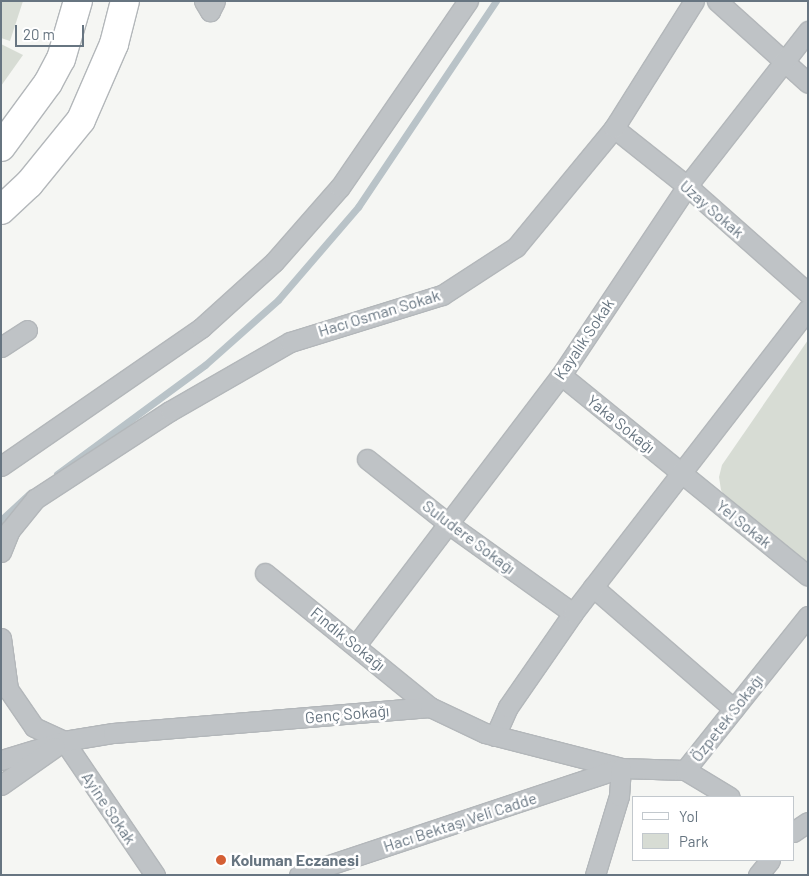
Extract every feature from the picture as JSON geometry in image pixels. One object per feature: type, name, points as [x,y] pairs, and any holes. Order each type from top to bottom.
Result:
[{"type":"main road","points":[[1,147],[48,83],[60,59],[78,1]]},
{"type":"main road","points":[[1,210],[29,184],[81,120],[114,44],[125,1]]},
{"type":"street","points":[[204,1],[210,11],[215,1]]},
{"type":"street","points":[[1,466],[201,328],[274,262],[340,187],[468,1]]},
{"type":"street","name":"Hacı Osman Sokak","points":[[1,552],[10,530],[35,499],[170,411],[290,342],[347,322],[442,295],[516,247],[614,128],[694,1]]},
{"type":"street","points":[[717,1],[784,64],[808,83]]},
{"type":"street","name":"Kayalık Sokak","points":[[356,645],[450,524],[560,375],[687,186],[808,31]]},
{"type":"street","name":"Uzay Sokak","points":[[614,128],[687,186],[808,293]]},
{"type":"street","points":[[495,736],[508,706],[573,613],[808,309]]},
{"type":"street","points":[[1,347],[27,330]]},
{"type":"street","name":"Yaka Sokağı","points":[[560,375],[681,473]]},
{"type":"street","name":"Suludere Sokağı","points":[[367,458],[450,524],[573,613]]},
{"type":"street","name":"Yel Sokak","points":[[681,473],[808,576]]},
{"type":"street","name":"Fındık Sokağı","points":[[265,573],[430,707]]},
{"type":"street","points":[[594,587],[734,709]]},
{"type":"street","name":"Özpetek Sokağı","points":[[621,768],[685,770],[808,616]]},
{"type":"street","points":[[1,638],[4,688],[34,727],[64,741]]},
{"type":"street","name":"Genç Sokağı","points":[[1,760],[64,741],[113,733],[430,707],[495,736],[621,768]]},
{"type":"street","points":[[1,785],[64,741]]},
{"type":"street","name":"Ayine Sokak","points":[[64,741],[155,875]]},
{"type":"street","points":[[595,875],[619,796],[621,768]]},
{"type":"street","name":"Hacı Bektaşı Veli Cadde","points":[[299,875],[621,768]]},
{"type":"street","points":[[685,770],[728,796]]},
{"type":"street","points":[[794,832],[808,822]]},
{"type":"street","points":[[794,833],[808,839]]},
{"type":"street","points":[[758,875],[769,861]]},
{"type":"green space","points":[[1,1],[23,1],[10,41],[1,38]]},
{"type":"green space","points":[[1,44],[23,55],[1,86]]},
{"type":"green space","points":[[808,340],[808,565],[727,500],[721,490],[719,477],[722,465]]},
{"type":"waterway","points":[[57,474],[205,365],[278,300],[358,207],[496,1]]},
{"type":"waterway","points":[[1,520],[30,493]]},
{"type":"place","name":"Koluman Eczanesi","points":[[221,860]]}]
